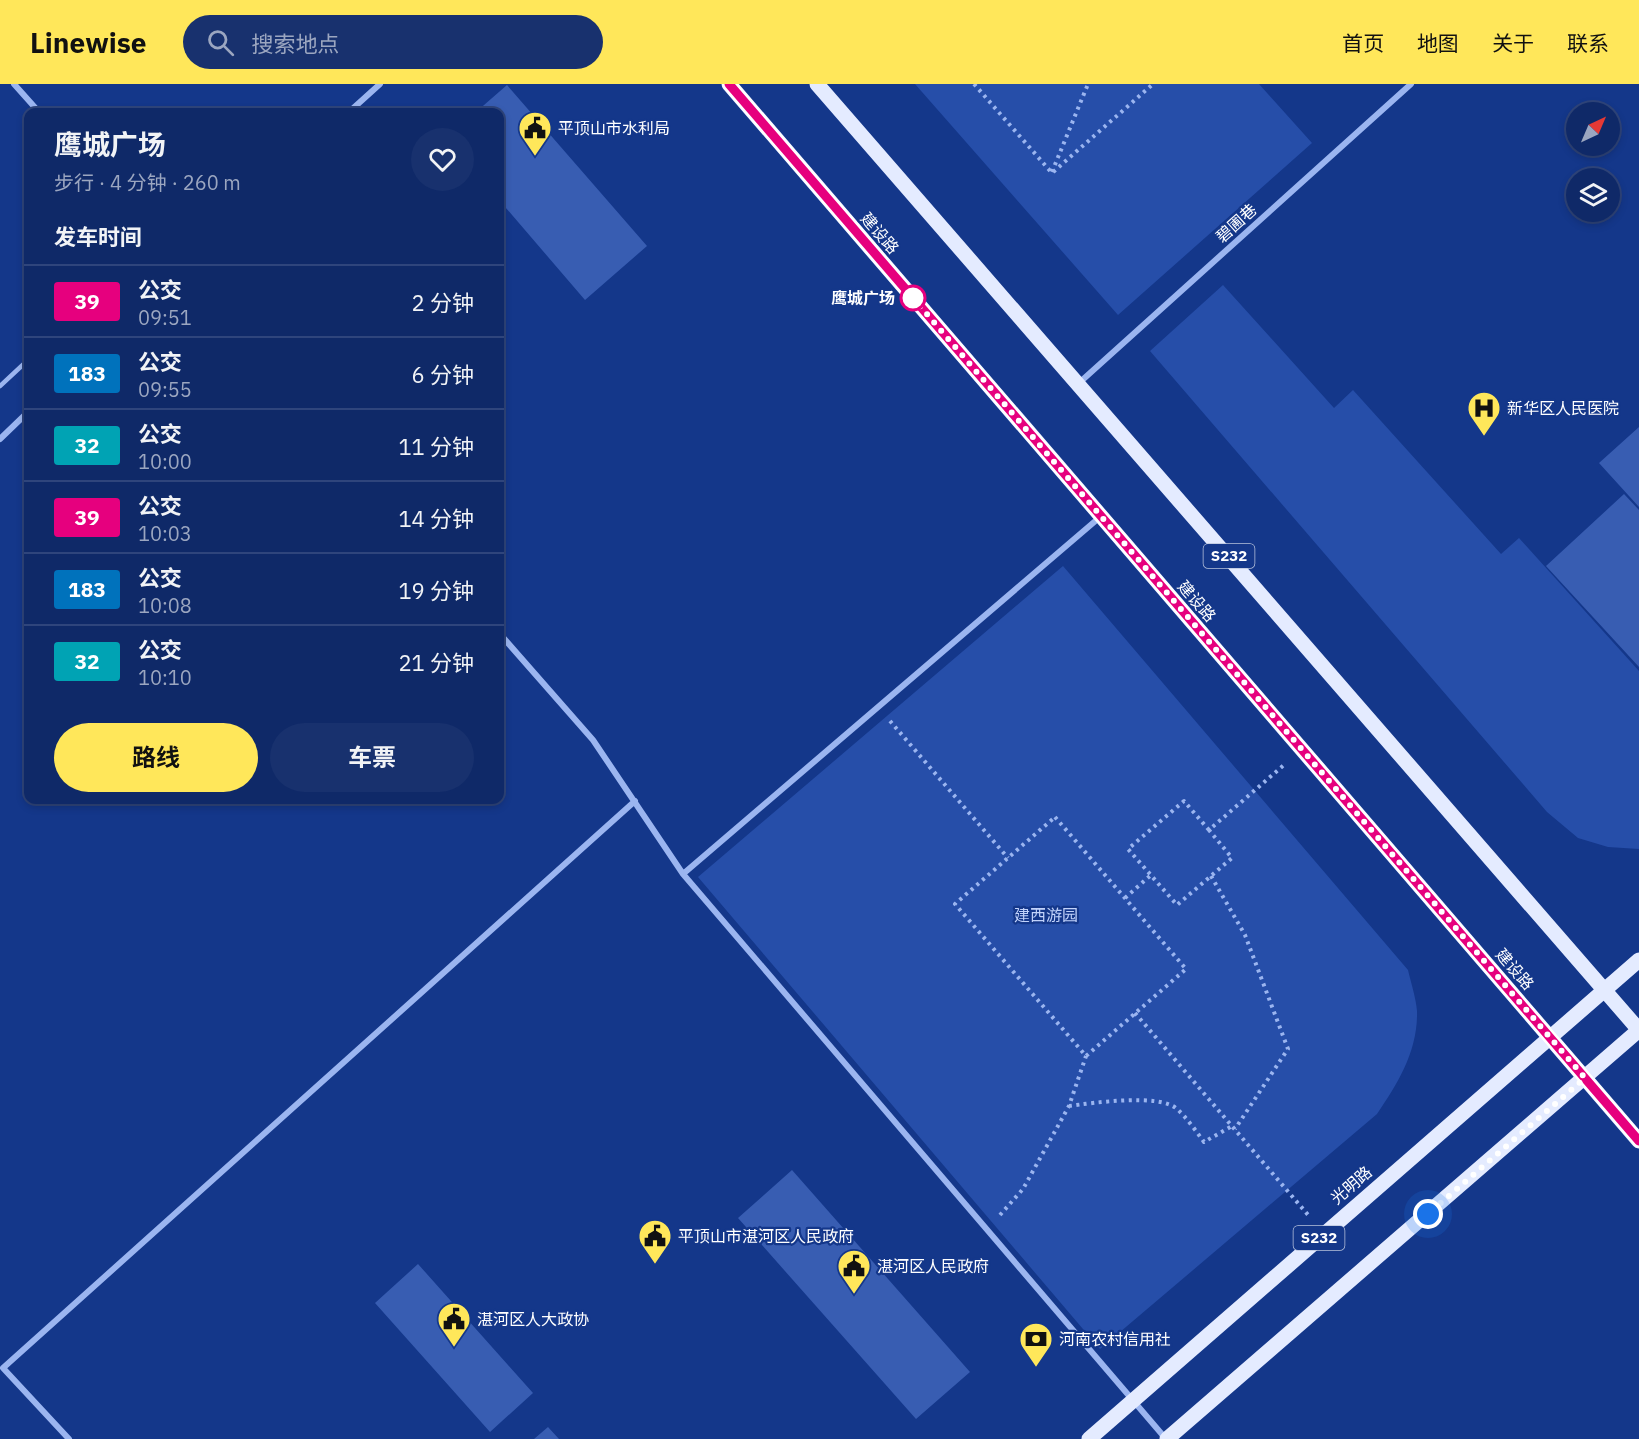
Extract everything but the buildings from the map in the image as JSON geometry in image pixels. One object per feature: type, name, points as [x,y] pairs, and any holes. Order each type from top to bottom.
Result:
[{"type":"main road","name":"建设路","points":[[729,84],[1639,1141]]},
{"type":"main road","name":"S232","points":[[817,84],[1639,1030],[1166,1439]]},
{"type":"main road","name":"光明路","points":[[1089,1439],[1639,960]]},
{"type":"street","points":[[14,84],[35,108]]},
{"type":"street","points":[[353,108],[380,84]]},
{"type":"street","name":"碧圃巷","points":[[1079,383],[1410,84]]},
{"type":"street","points":[[0,439],[24,416]]},
{"type":"street","points":[[683,874],[1101,516]]},
{"type":"street","points":[[504,639],[594,740],[683,874],[1166,1439]]},
{"type":"street","points":[[69,1439],[3,1368],[634,801]]},
{"type":"lane","points":[[0,386],[24,364]]},
{"type":"path","points":[[974,84],[1052,173]]},
{"type":"path","points":[[1052,173],[1088,84]]},
{"type":"path","points":[[1052,173],[1153,84]]},
{"type":"path","points":[[878,707],[1008,858]]},
{"type":"path","points":[[1209,830],[1302,749]]},
{"type":"path","points":[[1184,801],[1232,858],[1177,905],[1151,875],[1128,849],[1184,801]]},
{"type":"path","points":[[988,1229],[1023,1189],[1069,1106],[1086,1056],[1186,969],[1055,818],[955,904],[1086,1056]]},
{"type":"path","points":[[1125,898],[1151,875]]},
{"type":"path","points":[[1069,1106],[1104,1101],[1149,1100],[1176,1107],[1204,1142],[1234,1128],[1288,1048],[1245,935],[1211,876]]},
{"type":"path","points":[[1136,1013],[1324,1233]]},
{"type":"green space","points":[[915,84],[1259,84],[1312,143],[1118,315]]},
{"type":"green space","points":[[1223,285],[1334,408],[1353,390],[1501,554],[1519,538],[1639,671],[1639,849],[1608,847],[1578,838],[1547,812],[1150,351]]},
{"type":"green space","name":"建西游园","points":[[1063,566],[1408,970],[1417,1011],[1414,1040],[1405,1066],[1377,1114],[1100,1349],[698,877]]},
{"type":"bus line","name":"39","points":[[729,84],[1639,1141]]},
{"type":"place","name":"平顶山市水利局","points":[[535,157]]},
{"type":"place","name":"鹰城广场","points":[[913,298]]},
{"type":"place","name":"新华区人民医院","points":[[1484,437]]},
{"type":"place","name":"平顶山市湛河区人民政府","points":[[655,1265]]},
{"type":"place","name":"湛河区人民政府","points":[[854,1295]]},
{"type":"place","name":"湛河区人大政协","points":[[454,1348]]},
{"type":"place","name":"河南农村信用社","points":[[1036,1368]]},
{"type":"route","points":[[913,298],[1585,1078],[1428,1214]]}]
